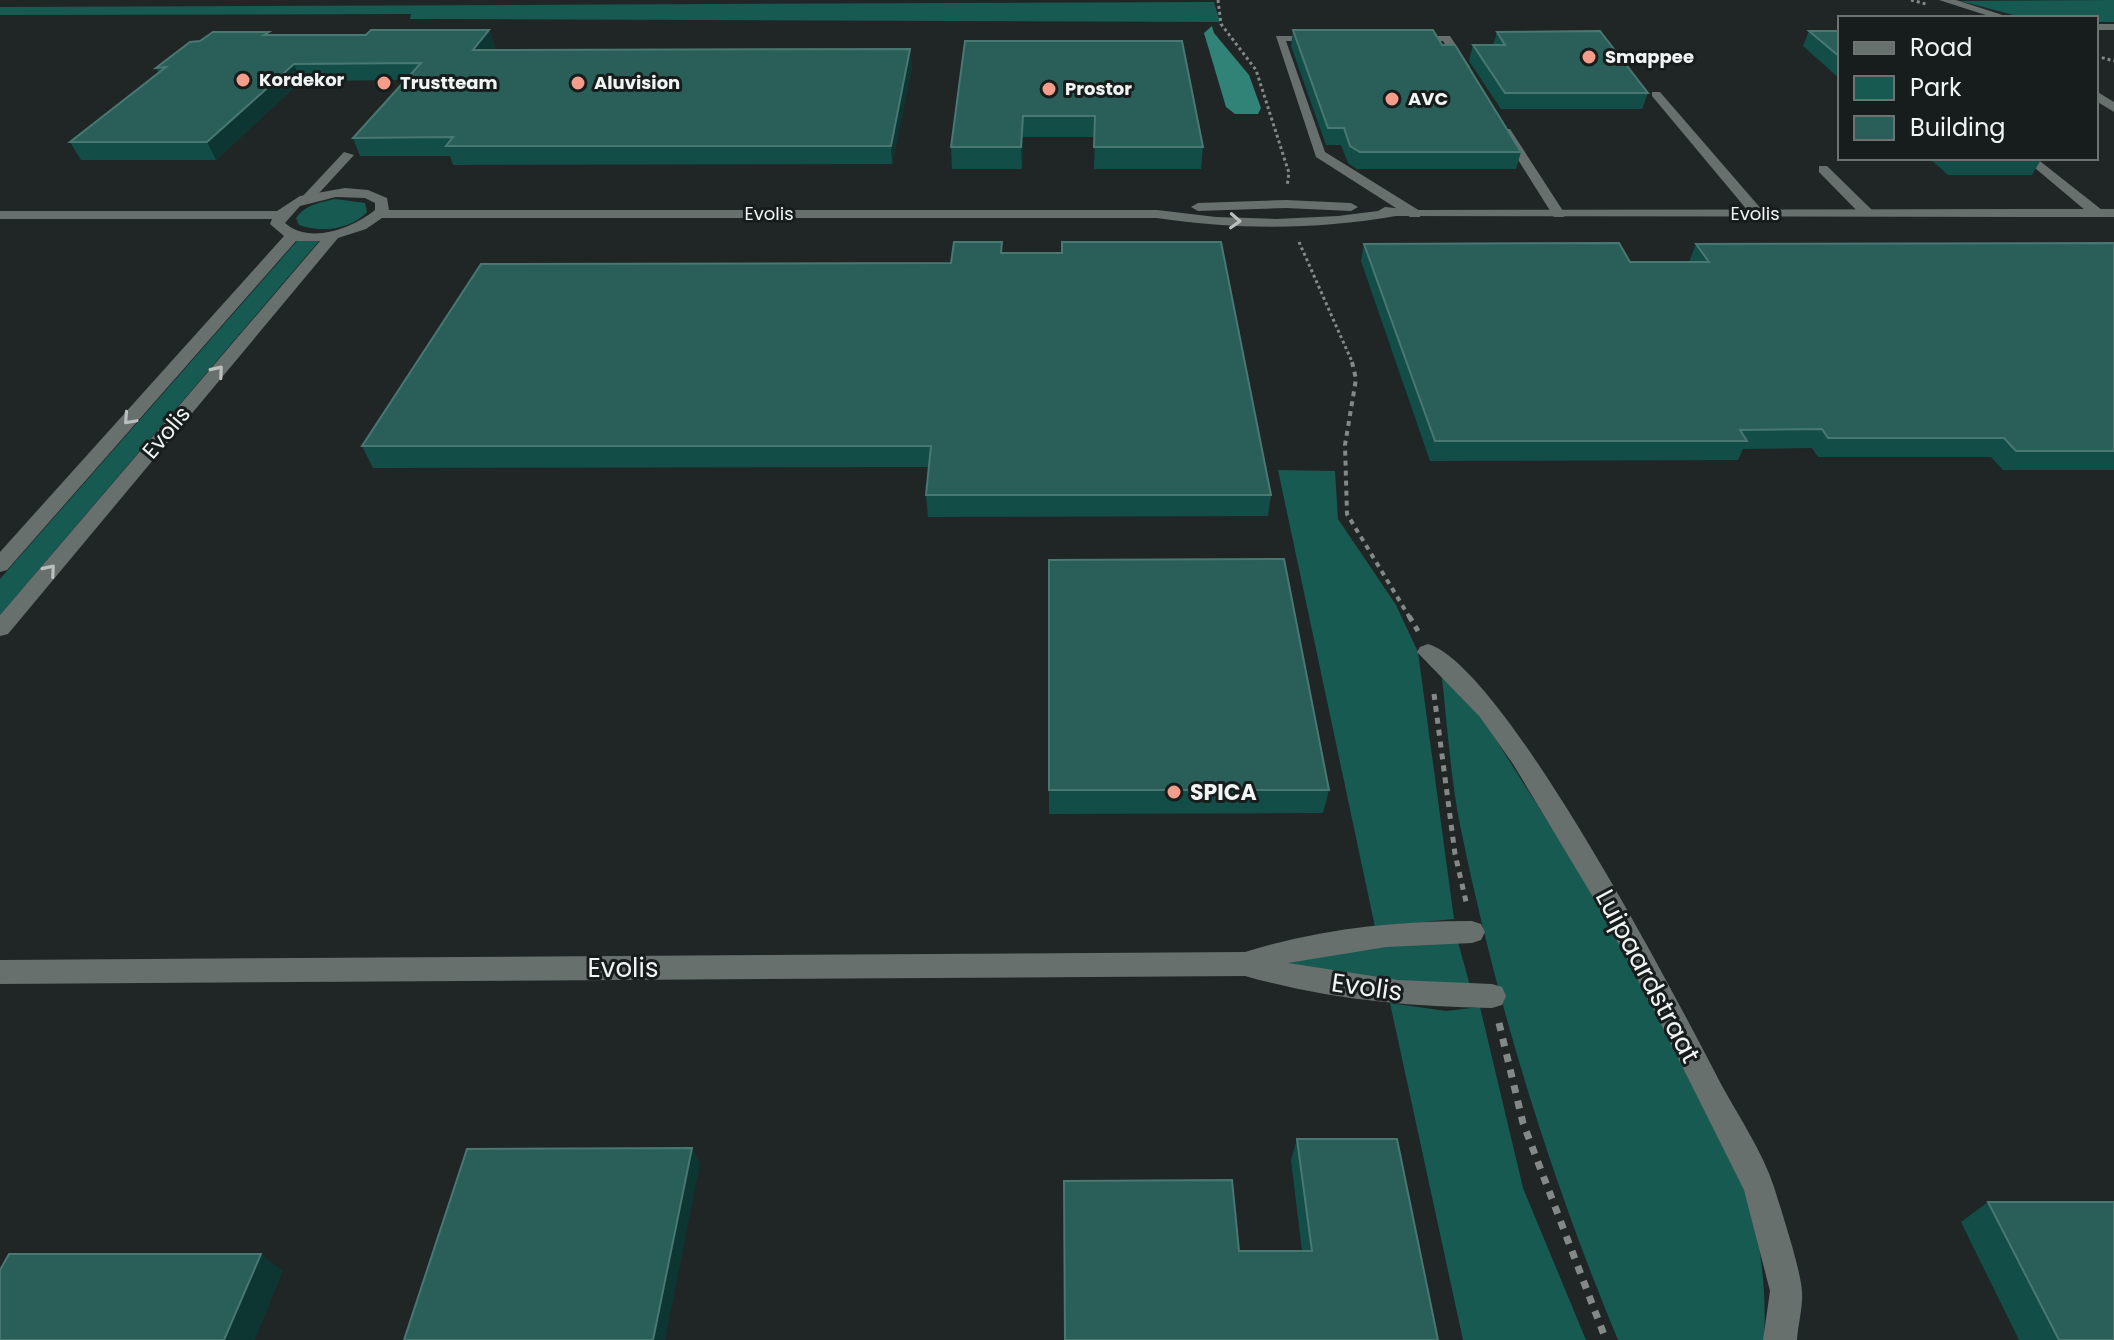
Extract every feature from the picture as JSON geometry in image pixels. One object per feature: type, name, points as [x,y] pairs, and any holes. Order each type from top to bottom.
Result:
[{"type":"street","points":[[1944,0],[2000,16]]},
{"type":"street","points":[[0,215],[281,215],[306,200],[345,192],[368,194],[382,201],[383,206],[380,214],[358,228],[333,235],[293,235],[280,230],[277,224],[281,215]]},
{"type":"street","name":"Evolis","points":[[380,214],[1157,214],[1244,222],[1292,222],[1397,212],[2114,213]]},
{"type":"street","name":"Evolis","points":[[0,565],[293,235]]},
{"type":"street","name":"Evolis","points":[[0,629],[333,235]]},
{"type":"street","name":"Luipaardstraat","points":[[1428,652],[1444,664],[1488,711],[1521,758],[1608,899],[1665,1003],[1758,1186],[1786,1291],[1780,1340]]},
{"type":"street","name":"Evolis","points":[[1245,964],[1278,952],[1419,931],[1472,932]]},
{"type":"street","name":"Evolis","points":[[0,972],[1245,964],[1279,974],[1382,990],[1432,996],[1492,996]]},
{"type":"lane","points":[[1325,38],[1280,38],[1320,154],[1415,214]]},
{"type":"lane","points":[[1401,38],[1446,38],[1472,78]]},
{"type":"lane","points":[[1656,94],[1758,214]]},
{"type":"lane","points":[[1498,118],[1559,214]]},
{"type":"lane","points":[[306,200],[348,155]]},
{"type":"lane","points":[[2031,160],[2097,213]]},
{"type":"lane","points":[[1823,169],[1867,213]]},
{"type":"green space","points":[[2114,0],[2114,22],[2098,22],[2098,16],[2017,16],[1960,1]]},
{"type":"green space","points":[[1214,2],[1220,22],[410,19],[411,14],[0,15],[0,7]]},
{"type":"green space","points":[[335,199],[365,203],[367,212],[352,223],[335,228],[317,229],[299,225],[296,218],[308,207]]},
{"type":"green space","points":[[297,241],[319,241],[0,615],[0,579]]},
{"type":"green space","points":[[1278,470],[1335,471],[1338,519],[1396,605],[1418,652],[1454,919],[1375,927]]},
{"type":"green space","points":[[1441,669],[1479,713],[1602,907],[1748,1192],[1762,1265],[1764,1340],[1618,1340],[1547,1151],[1490,957],[1457,806]]},
{"type":"green space","points":[[1458,942],[1470,986],[1385,981],[1286,963],[1378,947]]},
{"type":"green space","points":[[1390,1003],[1446,1011],[1480,1007],[1523,1188],[1586,1340],[1463,1340]]},
{"type":"shaded area","points":[[1212,26],[1214,33],[1249,75],[1261,108],[1258,114],[1235,114],[1226,107],[1204,33]]},
{"type":"building","points":[[371,30],[489,30],[473,50],[910,49],[891,146],[446,146],[453,137],[353,138],[421,63],[294,64],[207,142],[70,142],[166,67],[156,68],[190,42],[200,41],[213,32],[366,35]]},
{"type":"building","name":"AVC","points":[[1293,30],[1433,30],[1442,45],[1455,45],[1521,152],[1360,152],[1350,146],[1344,128],[1328,128]]},
{"type":"building","points":[[1600,31],[1648,93],[1505,93],[1473,45],[1505,45],[1497,32]]},
{"type":"building","points":[[1809,31],[1838,31],[1838,55]]},
{"type":"building","points":[[965,41],[1182,41],[1203,147],[1094,147],[1095,116],[1023,116],[1021,147],[951,147]]},
{"type":"building","points":[[954,242],[1002,242],[1001,253],[1062,253],[1062,242],[1221,242],[1271,495],[926,495],[931,446],[362,446],[481,264],[951,263]]},
{"type":"building","points":[[1619,243],[1630,262],[1709,262],[1696,244],[2114,243],[2114,451],[2016,451],[2004,438],[1828,438],[1822,429],[1740,430],[1747,441],[1435,441],[1364,244]]},
{"type":"building","points":[[1284,559],[1329,790],[1049,790],[1049,560]]},
{"type":"building","points":[[1297,1139],[1397,1139],[1438,1340],[1065,1340],[1064,1181],[1232,1180],[1239,1251],[1312,1251]]},
{"type":"building","points":[[692,1148],[653,1340],[404,1340],[467,1149]]},
{"type":"building","points":[[1988,1202],[2114,1202],[2114,1340],[2059,1340]]},
{"type":"building","points":[[9,1254],[261,1254],[224,1340],[0,1340],[0,1270]]},
{"type":"place","name":"Smappee","points":[[1589,57]]},
{"type":"place","name":"Kordekor","points":[[243,80]]},
{"type":"place","name":"Trustteam","points":[[384,83]]},
{"type":"place","name":"Aluvision","points":[[578,83]]},
{"type":"place","name":"Prostor","points":[[1049,89]]},
{"type":"place","name":"AVC","points":[[1392,99]]},
{"type":"place","name":"SPICA","points":[[1174,792]]}]
